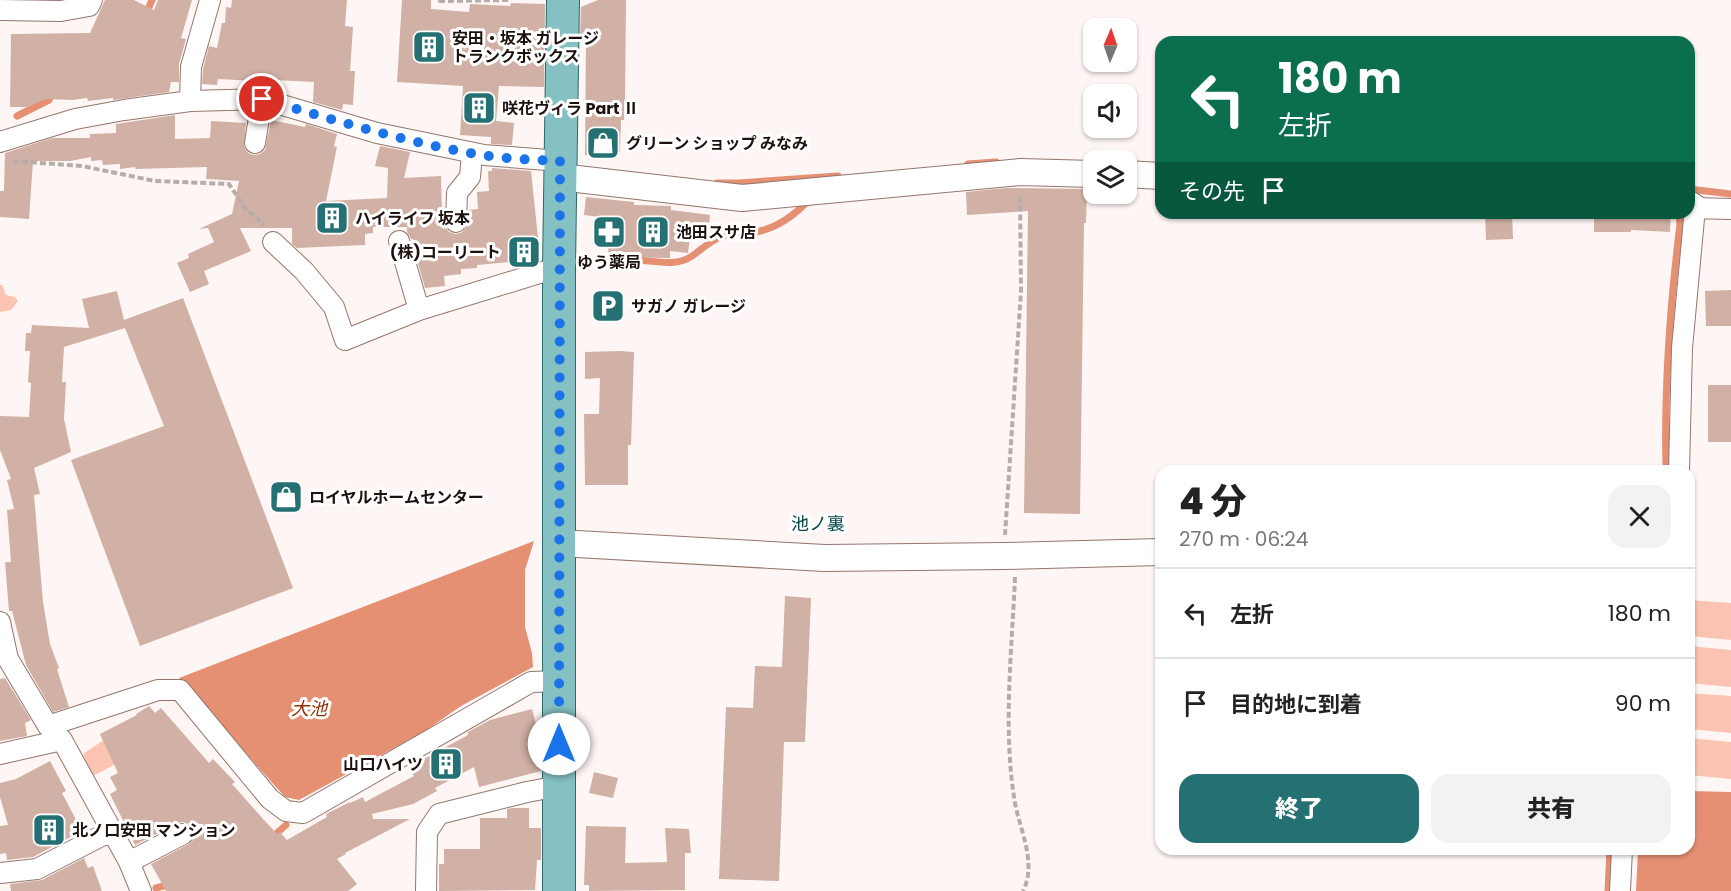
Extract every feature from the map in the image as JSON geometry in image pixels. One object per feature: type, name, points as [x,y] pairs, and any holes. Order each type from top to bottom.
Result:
[{"type":"main road","points":[[559,891],[559,267],[563,0]]},
{"type":"street","points":[[0,10],[61,10],[89,6],[92,0]]},
{"type":"street","points":[[190,101],[191,67],[210,0]]},
{"type":"street","points":[[255,143],[262,99]]},
{"type":"street","points":[[0,142],[75,119],[190,101],[262,99],[377,133],[472,153],[742,198],[1020,172],[1083,174]]},
{"type":"street","points":[[456,222],[457,193],[470,177],[472,153]]},
{"type":"street","points":[[1137,175],[1155,176]]},
{"type":"street","points":[[1695,206],[1731,209]]},
{"type":"street","points":[[1679,465],[1682,348],[1691,219]]},
{"type":"street","points":[[399,241],[419,310]]},
{"type":"street","points":[[273,242],[304,271],[334,307],[345,340],[419,310],[559,267]]},
{"type":"street","points":[[559,543],[824,558],[1155,552]]},
{"type":"street","points":[[0,622],[4,660],[55,733],[129,862],[141,891]]},
{"type":"street","points":[[0,754],[159,690],[180,690],[270,799],[286,811],[303,813],[531,682],[559,681]]},
{"type":"street","points":[[426,891],[427,832],[439,814],[559,786]]},
{"type":"street","points":[[0,873],[37,869],[111,831]]},
{"type":"street","points":[[129,862],[183,834]]},
{"type":"street","points":[[1620,891],[1622,855]]},
{"type":"path","points":[[440,0],[508,0]]},
{"type":"path","points":[[12,161],[82,166],[155,181],[229,184],[245,208],[267,228],[273,242]]},
{"type":"path","points":[[1020,172],[1021,291],[1007,487],[1010,556],[1010,771],[1016,811],[1029,861],[1023,891]]},
{"type":"shaded area","points":[[0,285],[6,295],[15,297],[18,301],[11,310],[0,312]]},
{"type":"shaded area","points":[[1695,600],[1731,603],[1731,640],[1695,637]]},
{"type":"shaded area","points":[[1695,647],[1731,650],[1731,687],[1695,684]]},
{"type":"shaded area","points":[[1695,693],[1731,696],[1731,733],[1695,730]]},
{"type":"shaded area","points":[[105,739],[140,751],[93,776],[83,754]]},
{"type":"shaded area","points":[[1695,739],[1731,742],[1731,779],[1695,776]]},
{"type":"water","name":"大池","points":[[534,541],[525,570],[525,627],[533,667],[461,706],[425,731],[299,800],[285,797],[179,678]]},
{"type":"water","points":[[1695,791],[1731,792],[1731,891],[1636,891],[1638,855],[1695,855]]},
{"type":"building","points":[[105,0],[134,0],[154,10],[158,0],[192,0],[181,38],[186,39],[179,64],[179,82],[171,82],[169,92],[113,100],[113,98],[88,101],[87,98],[46,99],[26,107],[10,107],[11,34],[90,33]]},
{"type":"building","points":[[232,0],[347,0],[345,26],[353,27],[350,71],[355,71],[353,105],[343,104],[342,110],[313,102],[314,82],[218,79],[217,85],[202,84],[209,46],[217,48],[222,23],[225,23],[226,7],[231,8]]},
{"type":"building","points":[[402,0],[431,0],[431,9],[469,12],[470,4],[510,6],[511,3],[545,4],[544,87],[499,86],[496,121],[514,123],[512,145],[491,144],[491,137],[460,135],[463,86],[397,82]]},
{"type":"building","points":[[598,0],[626,0],[624,120],[621,120],[620,152],[609,152],[609,156],[585,155],[586,37],[580,37],[581,7]]},
{"type":"building","points":[[175,115],[175,139],[210,138],[211,121],[246,123],[244,147],[248,153],[254,155],[265,150],[271,120],[305,127],[306,124],[337,134],[334,146],[337,147],[326,201],[387,198],[388,168],[375,166],[380,146],[410,152],[404,178],[441,176],[442,213],[444,213],[445,227],[449,232],[455,234],[461,233],[466,228],[468,210],[478,209],[477,192],[489,191],[488,171],[492,171],[492,168],[531,171],[539,260],[477,265],[477,268],[461,269],[461,274],[444,276],[445,286],[425,288],[413,239],[407,232],[407,227],[373,227],[373,233],[365,234],[365,245],[297,248],[292,244],[292,228],[240,228],[251,251],[204,271],[209,284],[190,292],[177,263],[189,258],[188,254],[214,242],[208,228],[199,229],[232,214],[239,181],[206,179],[207,167],[120,169],[120,164],[103,165],[102,160],[91,161],[91,157],[70,161],[33,161],[29,219],[0,217],[0,191],[4,191],[5,153],[52,138],[90,138],[90,134],[116,133],[116,124]]},
{"type":"building","points":[[1006,188],[1083,189],[1083,204],[1087,204],[1086,223],[1084,223],[1080,514],[1024,513],[1028,211],[967,215],[966,192]]},
{"type":"building","points":[[586,197],[634,202],[634,205],[671,206],[671,210],[710,215],[708,231],[691,229],[688,253],[670,251],[670,258],[608,257],[609,218],[584,215]]},
{"type":"building","points":[[1485,219],[1512,219],[1513,239],[1486,240]]},
{"type":"building","points":[[1594,219],[1671,219],[1670,232],[1631,230],[1631,232],[1594,232]]},
{"type":"building","points":[[1731,290],[1731,326],[1706,326],[1705,291]]},
{"type":"building","points":[[117,291],[124,320],[183,298],[293,588],[140,646],[71,460],[164,426],[125,328],[64,347],[62,382],[66,382],[64,419],[71,452],[34,468],[40,494],[34,495],[43,602],[50,644],[69,707],[53,712],[26,665],[12,611],[9,611],[5,562],[11,562],[7,510],[14,509],[7,480],[11,479],[0,450],[0,416],[29,417],[30,351],[25,351],[26,333],[31,333],[32,325],[89,328],[82,299]]},
{"type":"building","points":[[585,352],[634,352],[631,445],[628,445],[628,485],[585,485],[584,414],[599,414],[600,378],[585,379]]},
{"type":"building","points":[[1708,385],[1731,385],[1731,442],[1708,442]]},
{"type":"building","points":[[785,596],[811,598],[805,742],[784,742],[779,881],[719,879],[726,707],[753,708],[755,666],[782,667]]},
{"type":"building","points":[[5,678],[31,720],[25,723],[27,736],[0,741],[0,679]]},
{"type":"building","points":[[149,706],[155,713],[161,708],[209,763],[213,759],[235,782],[232,784],[264,820],[277,834],[280,832],[287,840],[327,817],[326,814],[363,797],[365,802],[414,776],[409,767],[468,735],[468,732],[490,720],[532,709],[538,732],[536,733],[541,753],[541,771],[479,787],[474,767],[435,788],[437,791],[413,804],[372,814],[373,819],[410,819],[337,859],[357,884],[348,891],[166,891],[151,864],[189,844],[195,834],[194,829],[189,824],[178,823],[135,845],[110,794],[117,790],[110,777],[118,773],[100,734],[137,715]]},
{"type":"building","points":[[50,761],[66,791],[62,793],[82,831],[33,857],[7,860],[6,853],[0,854],[0,826],[8,825],[0,797],[0,783],[16,779]]},
{"type":"building","points":[[594,772],[618,778],[613,798],[589,793]]},
{"type":"building","points":[[529,808],[529,828],[541,828],[541,860],[537,860],[535,890],[439,891],[439,864],[444,864],[444,849],[480,849],[480,818],[507,818],[507,809]]},
{"type":"building","points":[[586,826],[626,827],[625,863],[667,862],[665,828],[689,829],[691,853],[685,853],[685,890],[589,891],[589,885],[584,885]]},
{"type":"building","points":[[84,858],[88,868],[93,866],[102,891],[11,891],[10,884],[42,880]]},
{"type":"waterway","points":[[146,14],[152,0]]},
{"type":"waterway","points":[[17,116],[49,100],[53,91]]},
{"type":"waterway","points":[[968,164],[996,162]]},
{"type":"waterway","points":[[717,183],[838,176]]},
{"type":"waterway","points":[[1695,190],[1731,194]]},
{"type":"waterway","points":[[638,260],[666,263],[686,259],[723,236],[755,232],[776,225],[810,202]]},
{"type":"waterway","points":[[1666,465],[1667,376],[1680,219]]},
{"type":"waterway","points":[[269,840],[286,825]]},
{"type":"waterway","points":[[1608,891],[1610,855]]},
{"type":"waterway","points":[[156,888],[171,884]]},
{"type":"place","name":"安田・坂本 ガレージ トランクボックス","points":[[429,47]]},
{"type":"place","name":"咲花ヴィラ Part Ⅱ","points":[[479,108]]},
{"type":"place","name":"グリーン ショップ みなみ","points":[[603,143]]},
{"type":"place","name":"ハイライフ 坂本","points":[[332,218]]},
{"type":"place","name":"ゆう薬局","points":[[609,232]]},
{"type":"place","name":"池田スサ店","points":[[653,232]]},
{"type":"place","name":"(株)コーリート","points":[[524,252]]},
{"type":"place","name":"サガノ ガレージ","points":[[608,306]]},
{"type":"place","name":"ロイヤルホームセンター","points":[[286,497]]},
{"type":"place","name":"山口ハイツ","points":[[446,764]]},
{"type":"place","name":"北ノ口安田 マンション","points":[[49,830]]},
{"type":"district","name":"池ノ裏","points":[[818,524]]},
{"type":"route","points":[[262,99],[377,133],[415,141],[484,155],[560,161],[559,744]]}]
